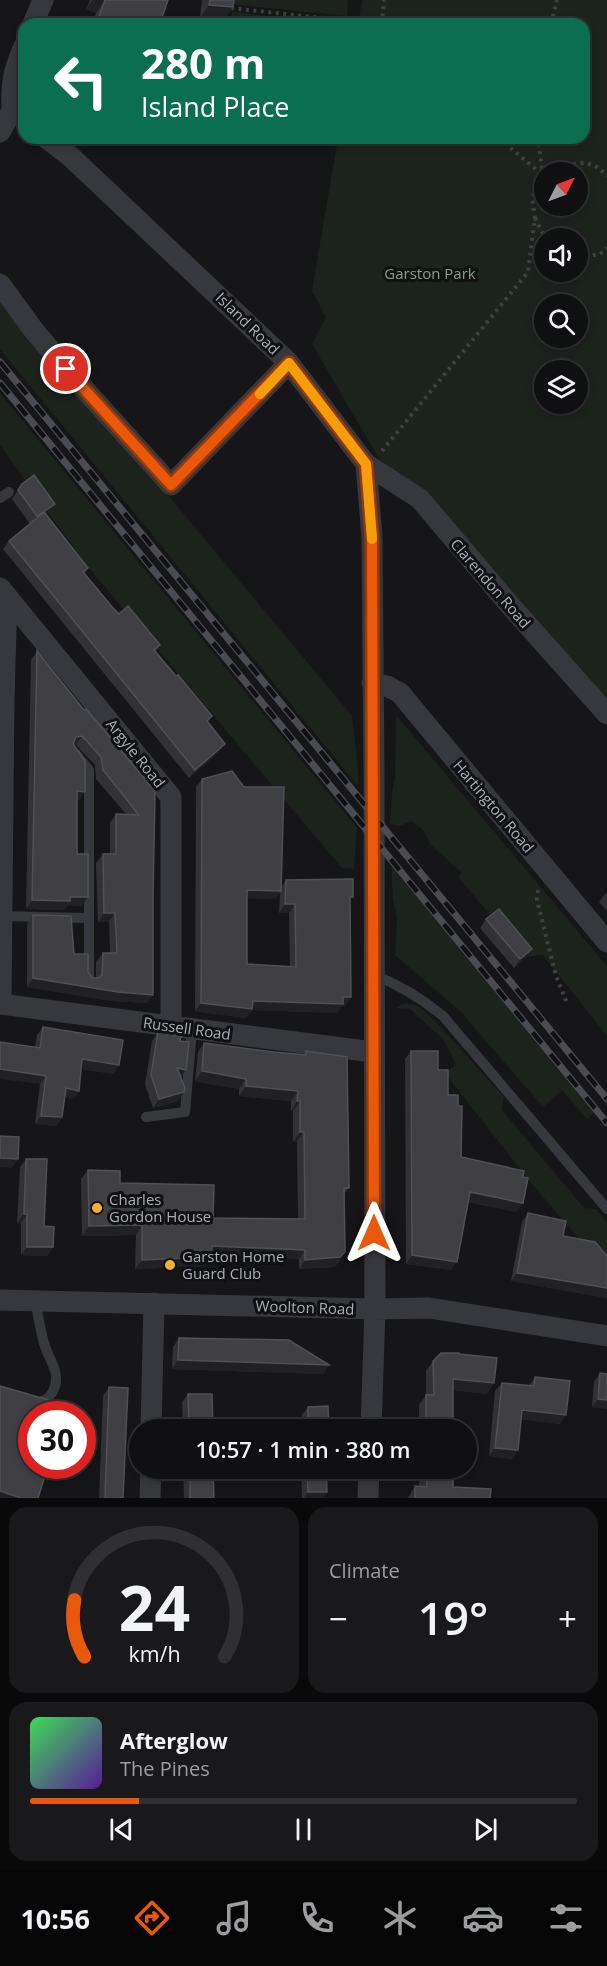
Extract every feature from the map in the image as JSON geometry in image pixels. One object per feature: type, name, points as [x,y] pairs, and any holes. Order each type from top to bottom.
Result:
[{"type":"street","points":[[36,18],[43,0]]},
{"type":"street","points":[[0,132],[18,116],[6,81],[18,60]]},
{"type":"street","name":"Island Road","points":[[54,144],[71,157],[289,363],[368,466]]},
{"type":"street","points":[[0,284],[59,361],[171,485],[289,363]]},
{"type":"street","points":[[368,466],[372,537],[374,771],[375,1309],[371,1419]]},
{"type":"street","name":"Clarendon Road","points":[[368,466],[420,500],[607,714]]},
{"type":"street","points":[[0,1004],[4,592]]},
{"type":"street","name":"Argyle Road","points":[[4,592],[171,797],[182,1028]]},
{"type":"street","name":"Hartington Road","points":[[372,683],[387,686],[400,693],[607,942]]},
{"type":"street","name":"Russell Road","points":[[0,1004],[373,1052]]},
{"type":"street","name":"Woolton Road","points":[[0,1300],[375,1309],[429,1308],[607,1336]]},
{"type":"street","points":[[151,1419],[154,1303]]},
{"type":"street","points":[[150,1498],[151,1479]]},
{"type":"street","points":[[368,1498],[369,1479]]},
{"type":"lane","points":[[74,752],[89,770],[89,980]]},
{"type":"lane","points":[[2,916],[88,918]]},
{"type":"lane","points":[[374,975],[396,983],[424,1000],[443,1016],[607,1209]]},
{"type":"lane","points":[[146,1117],[185,1112],[182,1028]]},
{"type":"lane","points":[[26,1400],[46,1401],[52,1393],[56,1372],[43,1342],[35,1301]]},
{"type":"path","points":[[382,18],[384,0]]},
{"type":"path","points":[[553,18],[558,0]]},
{"type":"path","points":[[226,7],[323,18]]},
{"type":"path","points":[[506,144],[534,168]]},
{"type":"path","points":[[539,144],[542,162]]},
{"type":"path","points":[[588,164],[598,167],[607,176]]},
{"type":"path","points":[[368,466],[528,272],[534,194]]},
{"type":"path","points":[[534,217],[540,228]]},
{"type":"path","points":[[588,256],[600,254],[607,248]]},
{"type":"path","points":[[539,884],[537,900],[556,976],[567,1003]]},
{"type":"green space","points":[[232,0],[348,0],[347,16],[231,4]]},
{"type":"green space","name":"Garston Park","points":[[362,0],[607,0],[607,703],[509,603],[378,457],[312,344],[326,317],[312,291],[337,144],[590,144],[590,18],[359,18]]},
{"type":"green space","points":[[232,11],[281,18],[231,18]]},
{"type":"green space","points":[[0,296],[32,344],[172,500],[352,716],[358,786],[0,349]]},
{"type":"green space","points":[[0,393],[357,828],[354,869],[342,868],[84,562],[0,445]]},
{"type":"green space","points":[[396,715],[607,966],[607,1036],[543,955],[526,957],[459,878],[461,872],[431,845],[422,829],[412,821],[399,826],[390,824],[395,778]]},
{"type":"green space","points":[[391,866],[594,1113],[587,1119],[562,1090],[543,1107],[460,1011],[395,955],[397,918]]},
{"type":"green space","points":[[406,1003],[418,1006],[434,1020],[504,1097],[502,1110],[584,1208],[596,1209],[607,1223],[607,1271],[530,1182],[445,1073],[456,1065],[444,1040],[410,1009],[396,1008]]},
{"type":"building","points":[[105,0],[168,0],[162,18],[98,18]]},
{"type":"building","points":[[210,0],[234,0],[233,7],[209,5]]},
{"type":"building","points":[[34,475],[55,504],[37,516],[18,490]]},
{"type":"building","points":[[44,512],[88,568],[83,572],[119,614],[128,606],[160,645],[154,650],[212,716],[207,721],[225,744],[195,770],[9,541]]},
{"type":"building","points":[[37,651],[84,710],[86,709],[155,791],[153,995],[118,992],[33,978],[33,915],[71,916],[74,954],[88,954],[88,972],[92,978],[102,975],[103,953],[117,953],[115,913],[104,913],[103,854],[116,854],[116,814],[139,815],[103,770],[101,757],[82,736],[76,737],[73,744],[85,761],[85,792],[77,791],[77,854],[88,854],[88,897],[70,897],[70,901],[32,900]]},
{"type":"building","points":[[232,771],[244,787],[284,787],[281,891],[247,890],[247,964],[296,967],[295,904],[285,904],[286,880],[353,879],[353,897],[350,897],[351,997],[343,997],[343,1004],[253,1001],[252,1009],[201,1003],[202,779]]},
{"type":"building","points":[[499,909],[532,949],[520,959],[486,919]]},
{"type":"building","points":[[43,1027],[123,1040],[119,1065],[82,1059],[79,1091],[66,1088],[62,1117],[41,1116],[46,1076],[0,1069],[0,1042],[40,1048]]},
{"type":"building","points":[[158,1032],[181,1036],[180,1041],[189,1042],[186,1070],[177,1068],[185,1088],[184,1092],[159,1099],[151,1075]]},
{"type":"building","points":[[204,1043],[274,1052],[306,1055],[306,1051],[347,1057],[349,1188],[344,1188],[345,1252],[340,1257],[305,1260],[305,1250],[212,1246],[211,1257],[142,1260],[142,1225],[89,1226],[88,1170],[120,1171],[120,1183],[214,1185],[213,1218],[305,1219],[304,1132],[300,1132],[298,1091],[246,1086],[246,1079],[202,1071]]},
{"type":"building","points":[[411,1051],[438,1051],[438,1070],[448,1070],[448,1095],[458,1095],[458,1106],[462,1106],[461,1157],[524,1171],[523,1177],[528,1178],[523,1203],[470,1192],[457,1262],[412,1255]]},
{"type":"building","points":[[0,1136],[19,1137],[18,1159],[0,1158]]},
{"type":"building","points":[[26,1159],[47,1159],[44,1226],[54,1227],[53,1247],[27,1247],[27,1214],[24,1214]]},
{"type":"building","points":[[528,1213],[566,1221],[563,1236],[595,1242],[607,1256],[607,1288],[517,1273]]},
{"type":"building","points":[[179,1338],[289,1340],[329,1365],[178,1360]]},
{"type":"building","points":[[441,1353],[497,1358],[494,1383],[453,1379],[453,1419],[426,1419],[426,1395],[434,1395],[433,1361]]},
{"type":"building","points":[[600,1373],[607,1374],[607,1400],[598,1399]]},
{"type":"building","points":[[535,1377],[570,1381],[566,1415],[522,1410],[518,1450],[495,1448],[502,1383],[534,1386]]},
{"type":"building","points":[[0,1386],[52,1401],[18,1401],[18,1479],[44,1479],[38,1498],[21,1498],[0,1491]]},
{"type":"building","points":[[109,1387],[128,1388],[123,1498],[105,1498]]},
{"type":"building","points":[[188,1394],[212,1394],[213,1419],[189,1419]]},
{"type":"building","points":[[328,1406],[329,1419],[308,1419],[308,1407]]},
{"type":"building","points":[[190,1479],[213,1479],[214,1498],[190,1498]]},
{"type":"building","points":[[307,1479],[326,1479],[327,1492],[308,1492]]},
{"type":"building","points":[[427,1479],[453,1479],[453,1487],[491,1489],[490,1498],[415,1498],[415,1486],[427,1487]]},
{"type":"railway","points":[[0,362],[607,1099]]},
{"type":"railway","points":[[0,383],[607,1123]]},
{"type":"slow traffic","points":[[260,394],[289,363],[366,464],[372,539]]},
{"type":"place","name":"Charles Gordon House","points":[[97,1208]]},
{"type":"place","name":"Garston Home Guard Club","points":[[170,1265]]},
{"type":"route","points":[[66,369],[171,485],[289,363],[366,464],[372,537],[374,1233]]}]
